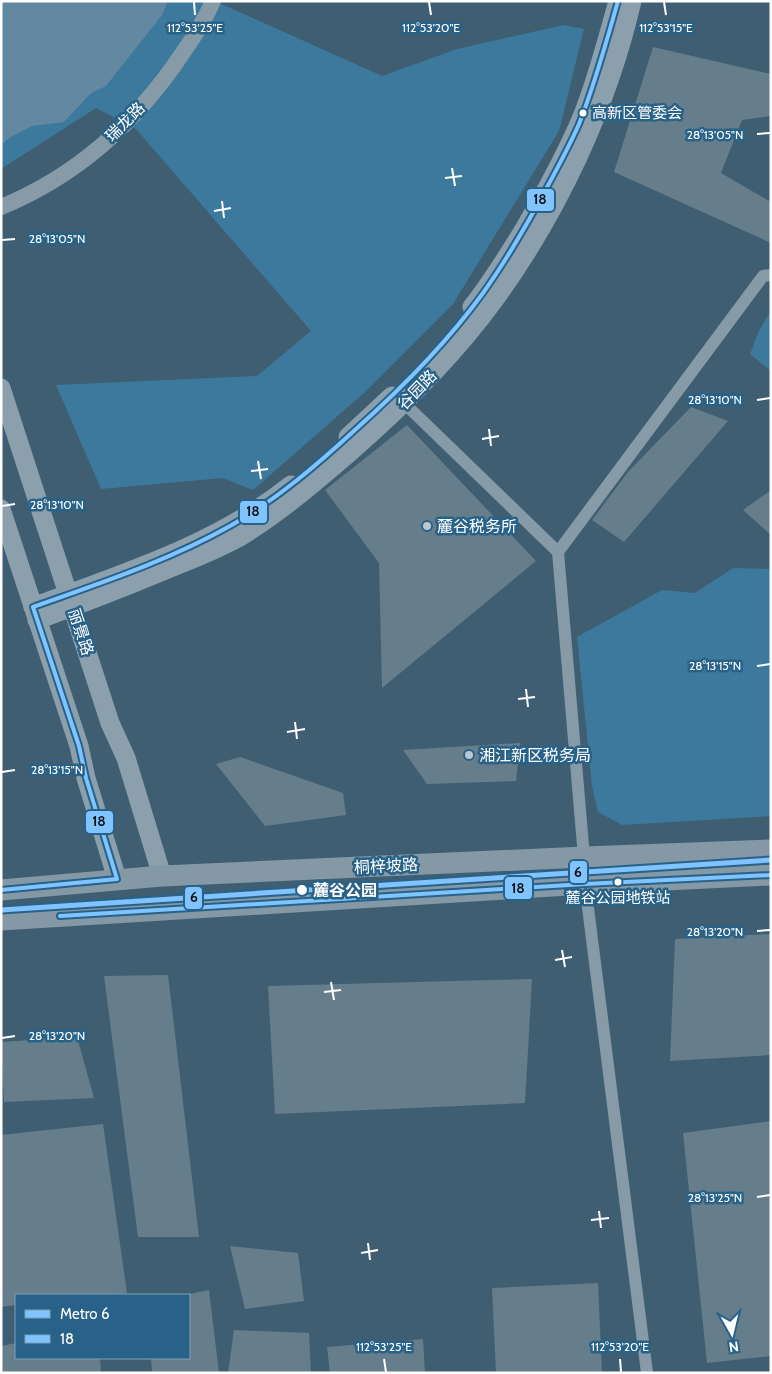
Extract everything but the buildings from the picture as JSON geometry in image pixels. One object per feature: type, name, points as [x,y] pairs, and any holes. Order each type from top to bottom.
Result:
[{"type":"main road","name":"谷园路","points":[[70,601],[229,526],[279,495],[314,467],[406,384],[438,350],[482,294],[508,256],[560,165],[582,117],[618,1]]},
{"type":"main road","name":"谷园路","points":[[35,614],[196,558],[235,539],[287,505],[404,403],[446,359],[494,300],[547,217],[593,124],[619,49],[632,1]]},
{"type":"main road","name":"丽景路","points":[[1,388],[110,722],[126,758],[162,876]]},
{"type":"main road","points":[[1,509],[79,746],[86,778],[117,879]]},
{"type":"main road","name":"桐梓坡路","points":[[1,890],[162,876],[771,850]]},
{"type":"main road","name":"桐梓坡路","points":[[1,920],[585,884],[771,875]]},
{"type":"street","name":"瑞龙路","points":[[1,199],[47,176],[82,152],[109,130],[139,100],[166,66],[187,34],[205,1]]},
{"type":"street","name":"瑞龙路","points":[[1,207],[51,182],[115,135],[145,103],[172,69],[193,38],[213,1]]},
{"type":"street","points":[[558,552],[763,276],[771,275]]},
{"type":"street","points":[[404,403],[558,552],[585,884],[647,1373]]},
{"type":"shaded area","points":[[1,1],[215,1],[382,76],[457,49],[564,25],[584,29],[559,131],[453,304],[365,392],[253,490],[223,478],[101,489],[56,385],[257,376],[311,331],[136,129],[96,108],[1,169]]},
{"type":"shaded area","points":[[1,1],[168,1],[162,15],[106,86],[91,93],[64,122],[32,126],[9,138],[1,145]]},
{"type":"shaded area","points":[[771,310],[771,371],[750,354],[758,333]]},
{"type":"shaded area","points":[[733,568],[771,569],[771,816],[622,825],[598,812],[592,786],[577,637],[662,590],[695,593]]},
{"type":"metro line","name":"6","points":[[1,910],[771,860]]},
{"type":"transit line","name":"18","points":[[1,890],[117,879],[86,778],[79,746],[33,607],[158,561],[206,539],[247,516],[296,481],[326,456],[423,365],[469,312],[491,281],[508,256],[554,174],[585,109],[618,1]]},
{"type":"transit line","name":"18","points":[[60,916],[585,884],[771,875]]},
{"type":"place","name":"高新区管委会","points":[[583,113]]},
{"type":"place","name":"麓谷税务所","points":[[427,526]]},
{"type":"place","name":"湘江新区税务局","points":[[469,755]]},
{"type":"place","name":"麓谷公园地铁站","points":[[618,882]]},
{"type":"place","name":"麓谷公园","points":[[302,890]]}]
